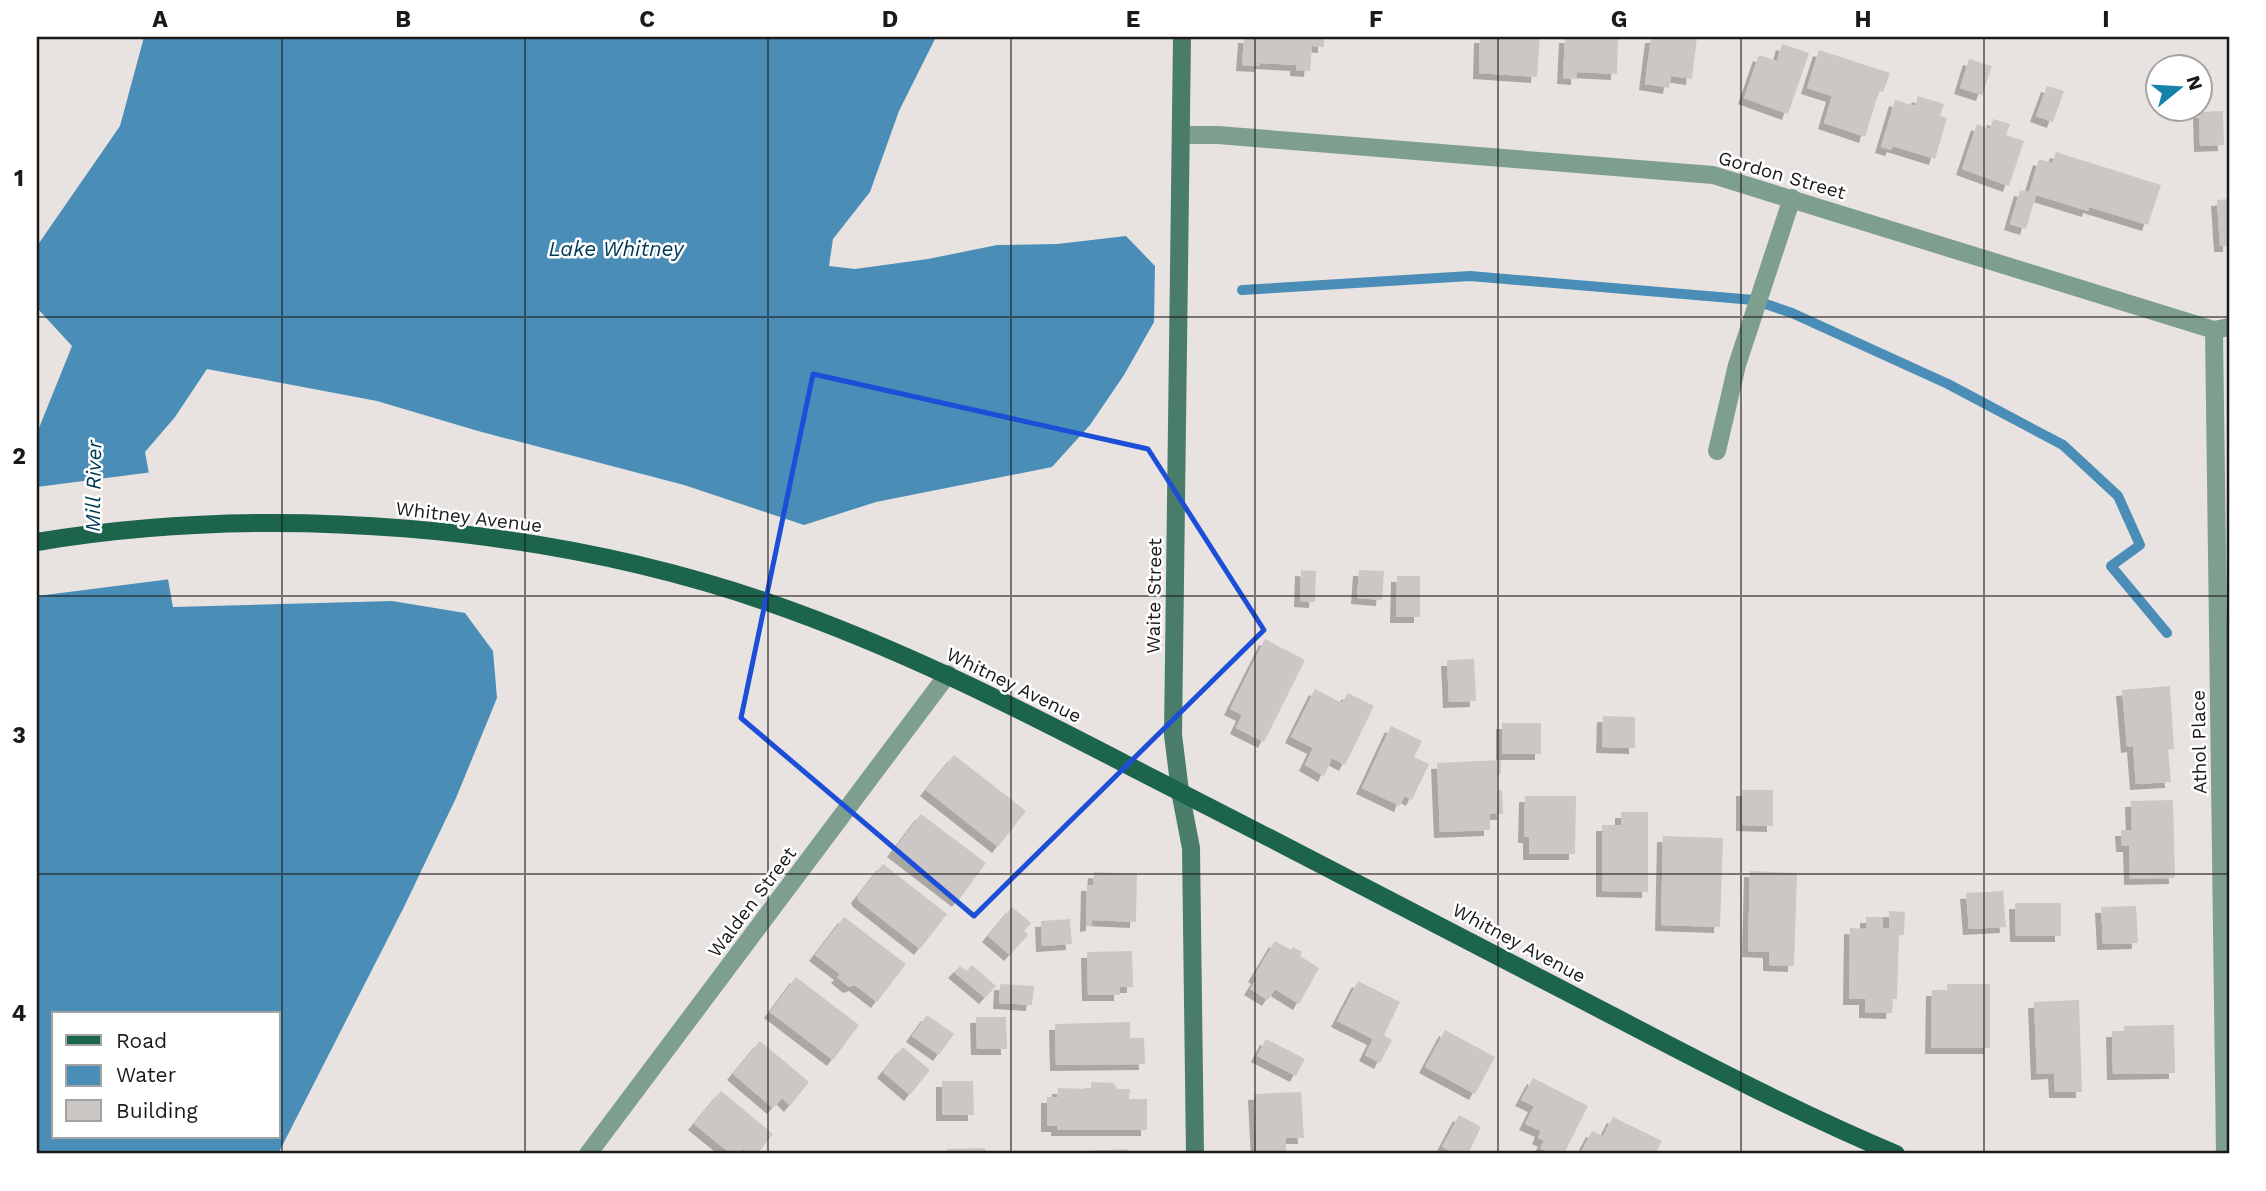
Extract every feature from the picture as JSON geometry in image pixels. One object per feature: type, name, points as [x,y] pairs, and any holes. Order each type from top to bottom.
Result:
[{"type":"main road","name":"Whitney Avenue","points":[[37,542],[175,525],[339,525],[434,531],[538,544],[651,568],[766,601],[860,636],[948,674],[1180,791],[1794,1110],[1896,1154]]},
{"type":"street","name":"Waite Street","points":[[1182,37],[1173,698],[1180,791],[1191,848],[1195,1154]]},
{"type":"street","name":"Gordon Street","points":[[1181,135],[1219,135],[1713,175],[2222,328]]},
{"type":"street","points":[[1717,451],[1737,365],[1792,198]]},
{"type":"street","name":"Athol Place","points":[[2222,328],[2225,1154]]},
{"type":"street","name":"Walden Street","points":[[588,1154],[948,674]]},
{"type":"highlighted area","points":[[813,374],[1148,449],[1264,630],[974,916],[741,718]]},
{"type":"water","name":"Lake Whitney","points":[[144,37],[936,37],[899,111],[870,192],[833,239],[829,266],[855,269],[928,259],[997,245],[1057,244],[1126,236],[1155,266],[1154,322],[1124,375],[1090,425],[1052,467],[876,502],[804,525],[684,485],[478,431],[377,401],[207,369],[175,417],[145,452],[173,607],[392,601],[465,613],[493,651],[497,698],[456,798],[404,907],[278,1154],[37,1154],[37,433],[72,346],[37,308],[37,246],[120,126]]},
{"type":"pier","points":[[153,472],[171,579],[37,596],[37,487]]},
{"type":"building","points":[[1244,37],[1324,37],[1324,47],[1312,46],[1310,71],[1296,70],[1296,65],[1242,65]]},
{"type":"building","points":[[1480,37],[1540,37],[1537,77],[1479,73]]},
{"type":"building","points":[[1565,37],[1618,37],[1617,74],[1577,72],[1577,79],[1563,78]]},
{"type":"building","points":[[1651,37],[1697,37],[1692,79],[1671,76],[1669,88],[1645,84]]},
{"type":"building","points":[[1782,44],[1809,53],[1788,114],[1744,98],[1759,55],[1777,61]]},
{"type":"building","points":[[1819,50],[1890,73],[1883,92],[1879,91],[1865,137],[1824,123],[1832,96],[1807,88]]},
{"type":"building","points":[[1969,59],[1992,66],[1982,95],[1960,88]]},
{"type":"building","points":[[2047,86],[2064,91],[2053,122],[2036,116]]},
{"type":"building","points":[[1918,96],[1944,104],[1940,116],[1947,118],[1935,159],[1893,146],[1891,150],[1881,147],[1895,100],[1915,106]]},
{"type":"building","points":[[2214,111],[2223,111],[2224,145],[2200,146],[2199,122],[2214,122]]},
{"type":"building","points":[[1993,119],[2010,124],[2006,135],[2024,141],[2009,186],[1962,169],[1977,124],[1990,129]]},
{"type":"building","points":[[2056,152],[2161,185],[2148,225],[2089,207],[2088,211],[2036,195],[2026,229],[2010,224],[2020,190],[2029,192],[2039,159],[2052,163]]},
{"type":"building","points":[[2229,199],[2229,246],[2220,246],[2217,200]]},
{"type":"building","points":[[1301,570],[1316,571],[1315,602],[1300,601]]},
{"type":"building","points":[[1359,570],[1384,571],[1382,600],[1357,598]]},
{"type":"building","points":[[1397,576],[1420,576],[1420,617],[1396,617]]},
{"type":"building","points":[[1265,639],[1305,660],[1264,742],[1236,728],[1242,715],[1230,709]]},
{"type":"building","points":[[1474,659],[1476,701],[1449,702],[1447,660]]},
{"type":"building","points":[[2170,686],[2174,749],[2168,750],[2171,782],[2136,784],[2133,746],[2127,747],[2122,690]]},
{"type":"building","points":[[1315,689],[1342,703],[1348,693],[1374,706],[1345,765],[1332,758],[1324,776],[1305,765],[1313,748],[1291,737]]},
{"type":"building","points":[[1603,716],[1635,717],[1635,748],[1602,747]]},
{"type":"building","points":[[1502,723],[1541,723],[1541,754],[1502,754]]},
{"type":"building","points":[[1391,726],[1422,741],[1414,757],[1429,764],[1412,800],[1404,796],[1400,806],[1362,788]]},
{"type":"building","points":[[954,755],[1026,811],[998,847],[926,790]]},
{"type":"building","points":[[1501,760],[1497,790],[1502,790],[1503,814],[1490,814],[1490,830],[1440,832],[1437,763]]},
{"type":"building","points":[[1742,790],[1773,790],[1773,826],[1742,825]]},
{"type":"building","points":[[1525,796],[1576,796],[1575,854],[1529,854],[1529,837],[1524,837]]},
{"type":"building","points":[[2173,800],[2175,878],[2130,879],[2129,846],[2122,846],[2121,830],[2132,830],[2131,801]]},
{"type":"building","points":[[1621,812],[1648,812],[1648,892],[1602,891],[1602,825],[1621,825]]},
{"type":"building","points":[[921,814],[986,863],[958,901],[893,851]]},
{"type":"building","points":[[1663,836],[1723,838],[1720,927],[1661,925]]},
{"type":"building","points":[[883,864],[947,914],[920,949],[857,897]]},
{"type":"building","points":[[1750,871],[1797,873],[1794,966],[1769,965],[1769,952],[1748,951]]},
{"type":"building","points":[[1094,872],[1137,874],[1136,922],[1092,920],[1092,925],[1086,926],[1087,885],[1093,885]]},
{"type":"building","points":[[2003,891],[2006,927],[1969,929],[1966,893]]},
{"type":"building","points":[[2015,903],[2061,903],[2061,936],[2016,936]]},
{"type":"building","points":[[2136,906],[2138,943],[2103,944],[2101,907]]},
{"type":"building","points":[[1012,907],[1031,923],[1024,931],[1028,935],[1010,955],[988,936]]},
{"type":"building","points":[[1889,911],[1905,912],[1904,935],[1899,935],[1897,999],[1893,999],[1892,1013],[1865,1012],[1865,999],[1849,999],[1850,928],[1866,929],[1866,917],[1883,917],[1883,928],[1889,928]]},
{"type":"building","points":[[844,917],[906,964],[877,1002],[855,985],[849,987],[837,977],[840,974],[815,955]]},
{"type":"building","points":[[1070,919],[1072,944],[1042,946],[1041,921]]},
{"type":"building","points":[[1275,941],[1291,950],[1293,947],[1302,952],[1300,956],[1319,968],[1299,1004],[1275,989],[1268,1000],[1250,989],[1257,978],[1254,976]]},
{"type":"building","points":[[1132,951],[1133,987],[1120,987],[1120,995],[1088,995],[1087,952]]},
{"type":"building","points":[[972,965],[996,986],[985,998],[954,972],[960,966],[967,971]]},
{"type":"building","points":[[796,977],[859,1025],[833,1060],[770,1012]]},
{"type":"building","points":[[1358,981],[1400,1002],[1384,1035],[1392,1040],[1380,1063],[1365,1055],[1373,1039],[1337,1021]]},
{"type":"building","points":[[1000,984],[1034,986],[1032,1005],[999,1003]]},
{"type":"building","points":[[1947,984],[1990,984],[1990,1048],[1931,1048],[1932,990],[1947,990]]},
{"type":"building","points":[[2079,1000],[2082,1092],[2055,1092],[2054,1073],[2037,1074],[2034,1002]]},
{"type":"building","points":[[927,1015],[954,1034],[939,1055],[912,1036]]},
{"type":"building","points":[[976,1017],[1006,1017],[1007,1049],[977,1049]]},
{"type":"building","points":[[1130,1022],[1130,1038],[1144,1038],[1145,1064],[1056,1065],[1055,1024]]},
{"type":"building","points":[[2174,1025],[2175,1073],[2113,1074],[2112,1031],[2124,1031],[2124,1026]]},
{"type":"building","points":[[1445,1030],[1495,1057],[1475,1094],[1425,1067]]},
{"type":"building","points":[[1266,1039],[1305,1059],[1296,1076],[1257,1056]]},
{"type":"building","points":[[760,1041],[809,1082],[790,1106],[782,1098],[773,1108],[733,1074]]},
{"type":"building","points":[[903,1047],[930,1070],[910,1095],[883,1072]]},
{"type":"building","points":[[1533,1078],[1588,1106],[1564,1154],[1552,1154],[1540,1148],[1544,1141],[1538,1138],[1541,1131],[1525,1124],[1534,1106],[1521,1100]]},
{"type":"building","points":[[942,1081],[973,1081],[974,1115],[942,1115]]},
{"type":"building","points":[[1091,1082],[1113,1083],[1118,1089],[1130,1089],[1129,1099],[1147,1099],[1147,1130],[1057,1130],[1057,1126],[1047,1126],[1047,1097],[1057,1097],[1058,1088],[1091,1089]]},
{"type":"building","points":[[721,1091],[773,1134],[757,1154],[749,1154],[743,1149],[738,1154],[731,1154],[694,1124]]},
{"type":"building","points":[[1301,1092],[1304,1138],[1286,1138],[1286,1152],[1257,1154],[1254,1094]]},
{"type":"building","points":[[1459,1115],[1481,1127],[1468,1154],[1456,1154],[1442,1147]]},
{"type":"building","points":[[1613,1117],[1662,1141],[1655,1154],[1580,1154],[1592,1131],[1603,1136]]},
{"type":"building","points":[[985,1148],[985,1154],[947,1154],[947,1149]]},
{"type":"building","points":[[1128,1149],[1129,1154],[1083,1154],[1083,1151]]},
{"type":"waterway","points":[[1242,290],[1470,276],[1754,300],[1792,313],[1948,384],[2063,445],[2118,496],[2140,545],[2111,566],[2167,633]]},
{"type":"water label","name":"Mill River","points":[[93,486]]}]
